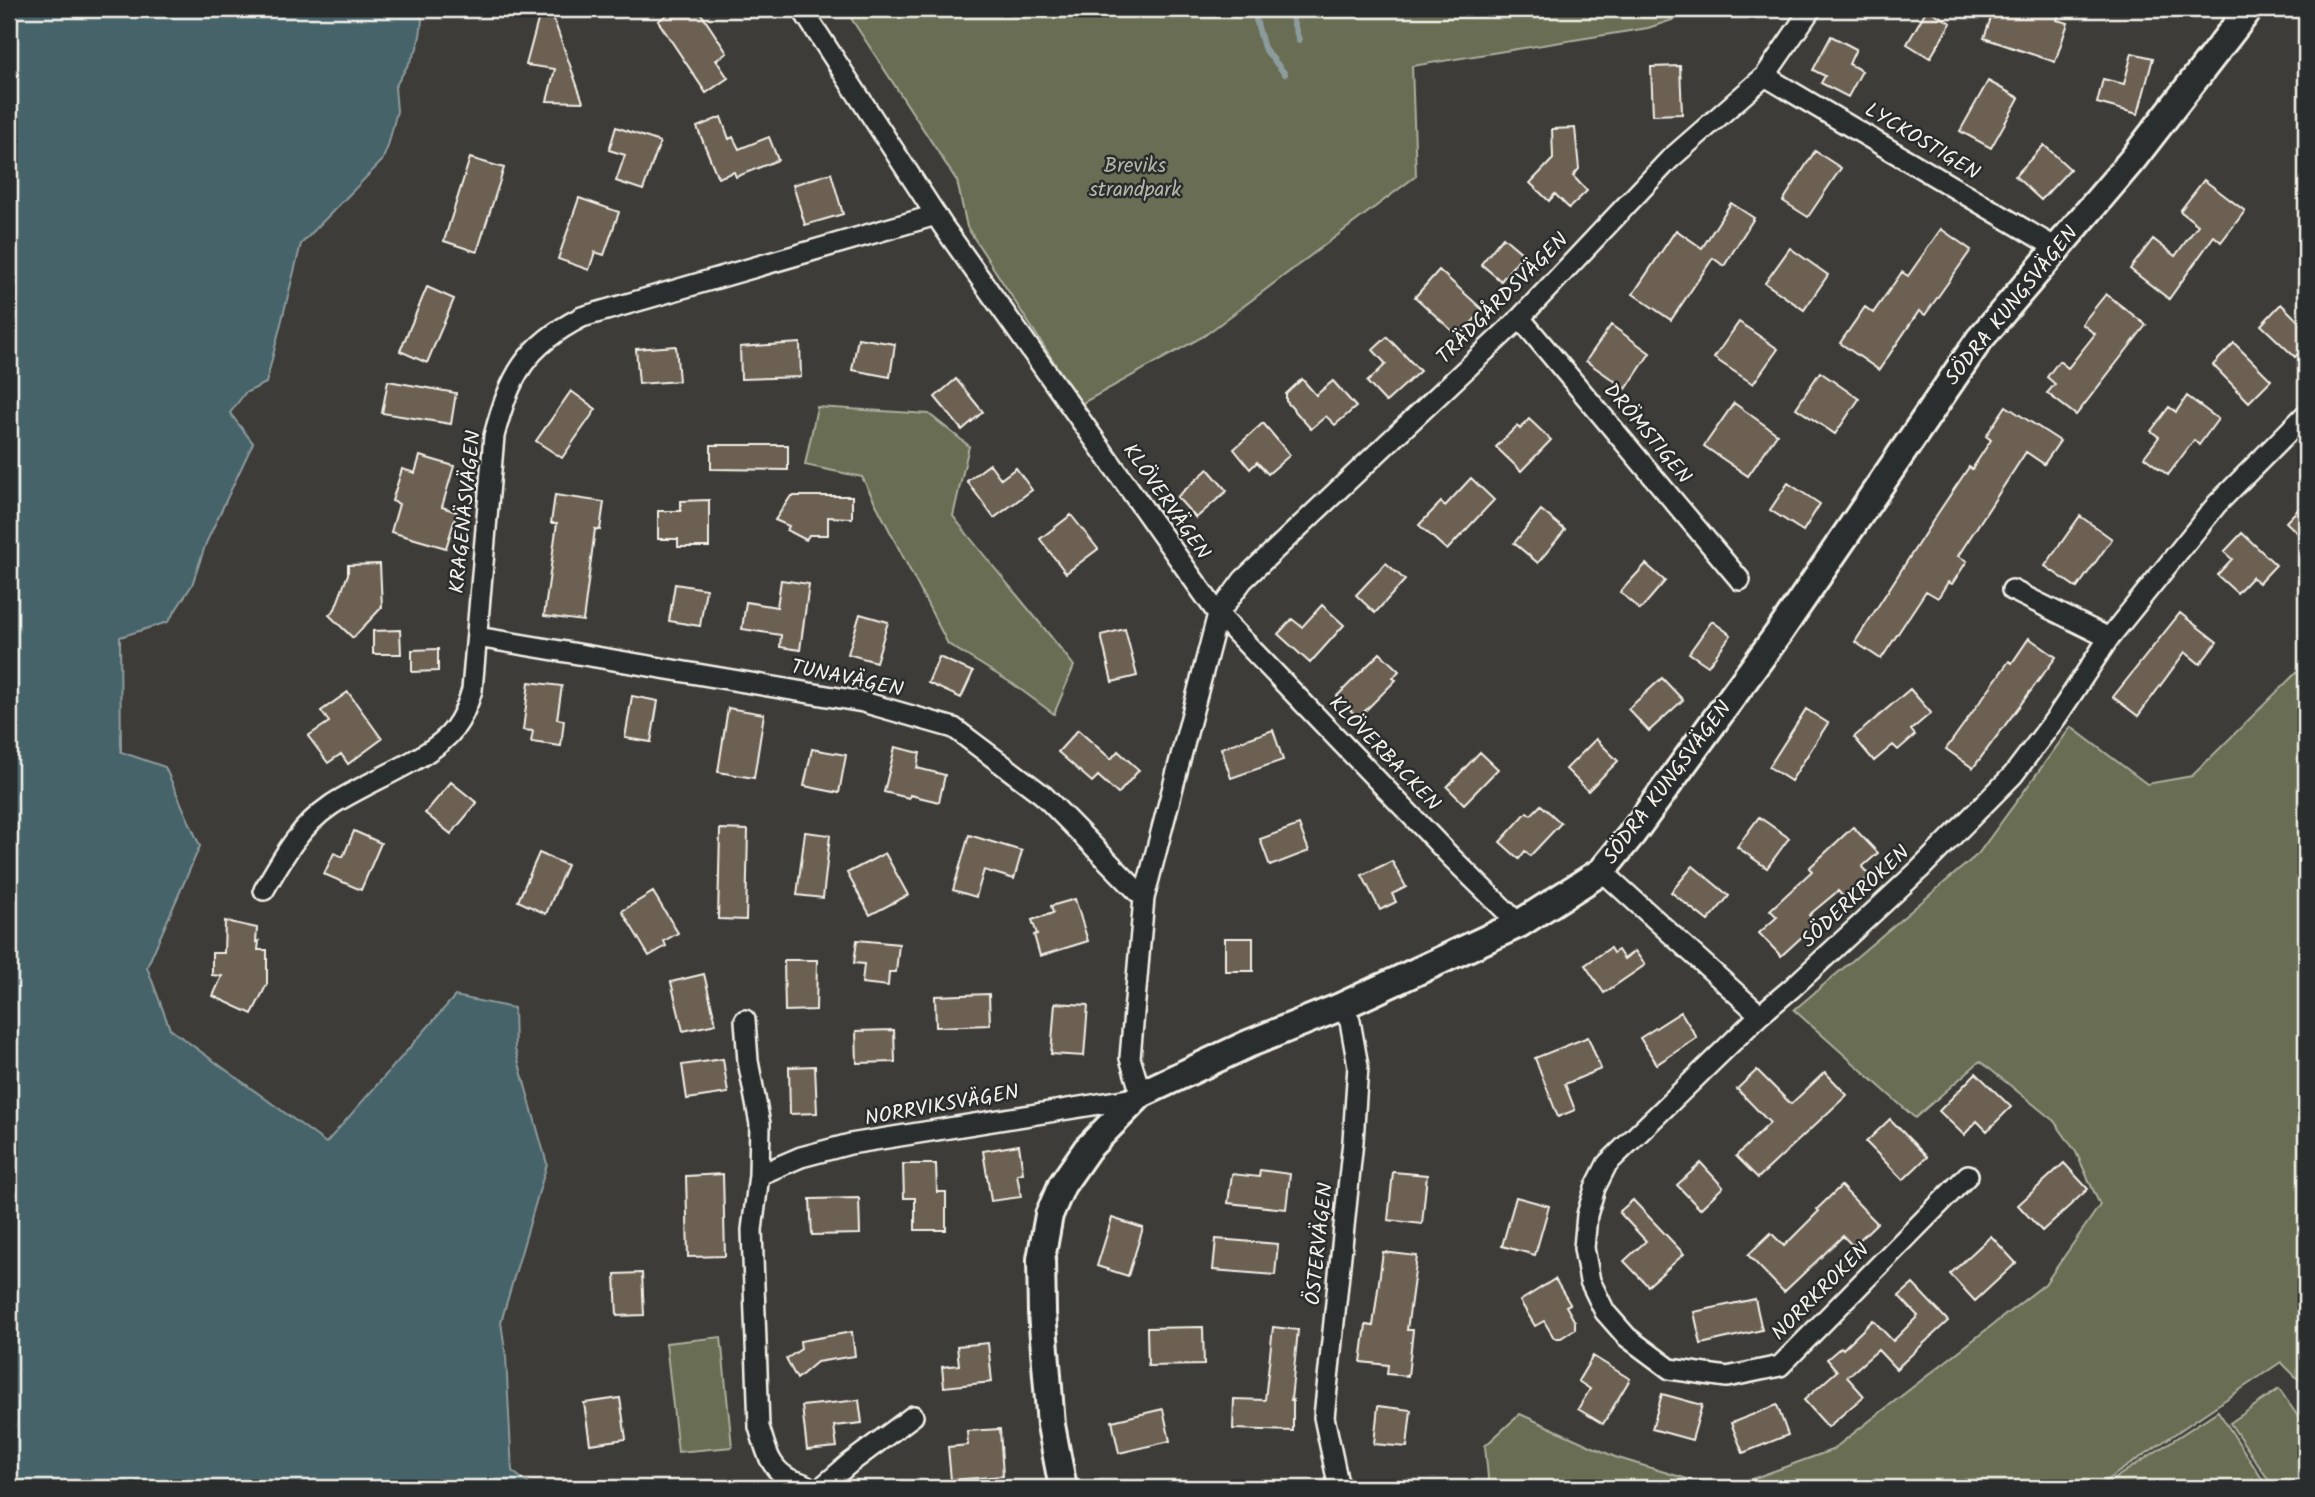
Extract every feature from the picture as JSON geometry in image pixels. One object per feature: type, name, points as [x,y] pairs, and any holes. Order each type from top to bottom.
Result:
[{"type":"street","name":"KLÖVERVÄGEN","points":[[802,9],[936,215],[1218,614]]},
{"type":"street","name":"TRÄDGÅRDSVÄGEN","points":[[1218,614],[1242,580],[1520,318],[1669,160],[1765,76],[1811,9]]},
{"type":"street","name":"SÖDRA KUNGSVÄGEN","points":[[1063,1488],[1051,1425],[1042,1313],[1041,1259],[1049,1215],[1062,1185],[1087,1149],[1138,1096],[1248,1044],[1340,1007],[1519,924],[1602,871],[1781,630],[1979,340],[2133,159],[2249,9]]},
{"type":"street","name":"LYCKOSTIGEN","points":[[1765,76],[2056,248]]},
{"type":"street","name":"KRAGENÄSVÄGEN","points":[[264,890],[290,843],[329,807],[437,746],[453,731],[466,710],[472,690],[494,436],[503,404],[531,352],[545,338],[582,317],[936,215]]},
{"type":"street","name":"DRÖMSTIGEN","points":[[1520,318],[1740,580]]},
{"type":"street","name":"SÖDERKROKEN","points":[[1760,1015],[1920,869],[2013,775],[2056,718],[2109,638],[2217,504],[2306,414]]},
{"type":"street","points":[[2012,590],[2109,638]]},
{"type":"street","points":[[1138,1096],[1130,1058],[1144,898],[1218,614]]},
{"type":"street","name":"KLÖVERBACKEN","points":[[1218,614],[1519,924]]},
{"type":"street","name":"TUNAVÄGEN","points":[[477,637],[863,702],[954,729],[1044,795],[1144,898]]},
{"type":"street","points":[[1602,871],[1760,1015]]},
{"type":"street","name":"ÖSTERVÄGEN","points":[[1339,1488],[1324,1417],[1353,1140],[1358,1066],[1350,1021],[1340,1007]]},
{"type":"street","name":"NORRKROKEN","points":[[1760,1015],[1607,1164],[1595,1188],[1587,1215],[1584,1248],[1590,1281],[1605,1312],[1627,1337],[1670,1369],[1727,1377],[1780,1366],[1968,1175]]},
{"type":"street","points":[[746,1020],[748,1061],[761,1124],[759,1175],[752,1230],[759,1427],[768,1458],[785,1476],[805,1483],[810,1488]]},
{"type":"street","name":"NORRVIKSVÄGEN","points":[[759,1175],[801,1157],[850,1144],[1138,1096]]},
{"type":"street","points":[[821,1488],[913,1416]]},
{"type":"green space","name":"Breviks strandpark","points":[[845,9],[1705,9],[1648,28],[1412,66],[1416,176],[1204,336],[1081,404],[967,227],[957,181]]},
{"type":"green space","points":[[817,407],[929,414],[969,446],[953,516],[1074,666],[1054,714],[1013,684],[948,644],[862,477],[805,465]]},
{"type":"green space","points":[[2306,663],[2306,1382],[2303,1384],[2281,1362],[2095,1488],[1727,1488],[1832,1450],[2045,1284],[2100,1205],[2076,1152],[2054,1121],[1980,1061],[1915,1118],[1794,1010],[1978,854],[2071,727],[2147,784],[2192,776]]},
{"type":"green space","points":[[721,1337],[732,1447],[678,1452],[666,1343]]},
{"type":"green space","points":[[2279,1389],[2306,1428],[2306,1488],[2274,1488],[2230,1423]]},
{"type":"green space","points":[[2218,1411],[2268,1488],[2100,1488]]},
{"type":"green space","points":[[1520,1414],[1615,1457],[1717,1488],[1489,1488],[1485,1446]]},
{"type":"water","points":[[9,9],[418,9],[422,20],[416,51],[395,87],[397,111],[382,161],[301,244],[266,383],[245,393],[230,413],[253,443],[206,543],[192,585],[168,622],[120,637],[121,752],[165,767],[200,846],[147,967],[170,1029],[326,1143],[455,996],[514,1008],[515,1049],[547,1164],[501,1322],[506,1357],[512,1471],[534,1488],[9,1488]]},
{"type":"building","points":[[541,9],[550,9],[583,102],[547,101],[555,69],[526,65]]},
{"type":"building","points":[[676,9],[698,9],[727,53],[716,60],[728,78],[706,93],[658,21]]},
{"type":"building","points":[[1927,9],[1951,23],[1930,58],[1907,44]]},
{"type":"building","points":[[1994,9],[2061,9],[2057,20],[2068,23],[2055,62],[1984,38]]},
{"type":"building","points":[[1831,36],[1856,49],[1849,64],[1862,71],[1848,97],[1821,83],[1825,76],[1813,70]]},
{"type":"building","points":[[2132,53],[2153,58],[2138,114],[2097,103],[2103,79],[2124,84]]},
{"type":"building","points":[[1680,66],[1682,114],[1653,115],[1651,67]]},
{"type":"building","points":[[1988,81],[2019,98],[1991,148],[1960,131]]},
{"type":"building","points":[[721,117],[729,139],[733,137],[739,149],[769,137],[778,160],[736,177],[734,172],[718,178],[697,127]]},
{"type":"building","points":[[616,127],[660,142],[643,190],[616,181],[625,155],[609,150]]},
{"type":"building","points":[[1575,128],[1579,169],[1573,176],[1587,191],[1569,208],[1555,194],[1549,201],[1530,183],[1553,159],[1552,129]]},
{"type":"building","points":[[2044,145],[2070,169],[2041,200],[2015,176]]},
{"type":"building","points":[[1815,151],[1841,168],[1808,217],[1783,201]]},
{"type":"building","points":[[470,158],[504,168],[477,252],[444,241]]},
{"type":"building","points":[[831,173],[843,214],[805,225],[793,185]]},
{"type":"building","points":[[2204,180],[2245,211],[2221,242],[2214,236],[2169,299],[2130,269],[2153,239],[2175,256],[2198,225],[2180,211]]},
{"type":"building","points":[[579,198],[619,212],[604,255],[595,252],[589,270],[558,259]]},
{"type":"building","points":[[1731,203],[1754,218],[1724,266],[1713,258],[1671,320],[1633,294],[1676,230],[1702,248]]},
{"type":"building","points":[[1941,229],[1971,250],[1925,315],[1919,311],[1879,370],[1840,343],[1865,307],[1873,313],[1902,272],[1908,276]]},
{"type":"building","points":[[1503,237],[1523,254],[1501,281],[1481,264]]},
{"type":"building","points":[[1790,248],[1828,275],[1804,310],[1765,283]]},
{"type":"building","points":[[1439,270],[1483,310],[1459,337],[1415,297]]},
{"type":"building","points":[[427,287],[454,299],[427,363],[400,351]]},
{"type":"building","points":[[2106,294],[2146,325],[2076,415],[2047,393],[2055,384],[2047,377],[2059,361],[2068,368],[2095,334],[2082,324]]},
{"type":"building","points":[[2281,304],[2306,329],[2306,346],[2295,357],[2261,325]]},
{"type":"building","points":[[1739,322],[1778,349],[1753,384],[1714,358]]},
{"type":"building","points":[[1611,325],[1650,353],[1626,389],[1586,361]]},
{"type":"building","points":[[1387,337],[1420,371],[1386,402],[1367,382],[1386,364],[1373,350]]},
{"type":"building","points":[[858,338],[895,344],[890,377],[852,370]]},
{"type":"building","points":[[800,343],[801,377],[741,379],[740,347]]},
{"type":"building","points":[[2234,343],[2271,380],[2249,402],[2213,365]]},
{"type":"building","points":[[676,346],[679,381],[639,384],[636,349]]},
{"type":"building","points":[[1820,372],[1859,399],[1835,434],[1796,408]]},
{"type":"building","points":[[956,379],[983,412],[962,430],[935,397]]},
{"type":"building","points":[[1302,379],[1316,395],[1333,381],[1356,407],[1335,425],[1326,416],[1311,429],[1286,401],[1286,394]]},
{"type":"building","points":[[388,381],[456,393],[451,424],[382,413]]},
{"type":"building","points":[[571,391],[596,409],[562,458],[536,441]]},
{"type":"building","points":[[2187,396],[2218,419],[2199,445],[2194,440],[2168,475],[2144,457],[2159,437],[2151,431],[2169,407],[2176,412]]},
{"type":"building","points":[[1734,403],[1777,434],[1748,476],[1704,446]]},
{"type":"building","points":[[2006,406],[2060,441],[2044,464],[2026,452],[1958,556],[1967,561],[1952,584],[1948,582],[1938,598],[1926,591],[1881,659],[1855,642],[1938,513],[1991,440],[1986,436]]},
{"type":"building","points":[[1529,419],[1551,440],[1521,471],[1496,447],[1517,426],[1520,429]]},
{"type":"building","points":[[1263,423],[1290,455],[1268,474],[1257,462],[1250,469],[1234,449]]},
{"type":"building","points":[[711,445],[788,445],[788,470],[711,469]]},
{"type":"building","points":[[420,456],[454,466],[442,507],[457,512],[446,548],[391,532],[399,504],[392,501],[402,469],[415,473]]},
{"type":"building","points":[[990,464],[1001,479],[1016,468],[1032,490],[994,518],[967,481]]},
{"type":"building","points":[[1208,469],[1227,491],[1196,518],[1177,497]]},
{"type":"building","points":[[1471,478],[1494,500],[1447,550],[1419,525],[1441,502],[1445,506]]},
{"type":"building","points":[[1788,483],[1820,504],[1803,531],[1770,510]]},
{"type":"building","points":[[555,495],[604,502],[600,530],[595,529],[583,621],[544,616],[557,523],[551,523]]},
{"type":"building","points":[[791,496],[852,496],[852,518],[828,517],[828,535],[809,535],[806,540],[787,530],[789,526],[775,520]]},
{"type":"building","points":[[709,500],[709,547],[678,547],[678,539],[658,539],[658,511],[681,511],[681,501]]},
{"type":"building","points":[[2306,501],[2306,541],[2286,522]]},
{"type":"building","points":[[1541,510],[1565,530],[1538,563],[1514,543]]},
{"type":"building","points":[[1071,515],[1098,549],[1066,573],[1040,539]]},
{"type":"building","points":[[2080,516],[2112,539],[2077,588],[2045,566]]},
{"type":"building","points":[[2242,533],[2276,565],[2259,583],[2252,577],[2237,593],[2217,575],[2232,559],[2224,552]]},
{"type":"building","points":[[1386,563],[1405,580],[1375,613],[1356,595]]},
{"type":"building","points":[[380,564],[382,607],[353,638],[329,615],[335,609],[348,574],[348,565]]},
{"type":"building","points":[[1646,564],[1665,581],[1640,610],[1620,592]]},
{"type":"building","points":[[781,580],[809,584],[800,650],[780,647],[781,635],[742,629],[746,602],[777,607]]},
{"type":"building","points":[[675,584],[706,589],[700,626],[669,621]]},
{"type":"building","points":[[1322,605],[1344,625],[1310,663],[1278,634],[1292,619],[1302,627]]},
{"type":"building","points":[[2180,613],[2217,642],[2200,664],[2185,652],[2138,716],[2113,697]]},
{"type":"building","points":[[860,614],[888,622],[876,662],[848,654]]},
{"type":"building","points":[[1712,621],[1731,635],[1708,666],[1689,653]]},
{"type":"building","points":[[1125,629],[1137,676],[1112,682],[1101,635]]},
{"type":"building","points":[[400,630],[401,654],[373,654],[373,631]]},
{"type":"building","points":[[2029,638],[2056,657],[1973,768],[1946,749],[2009,661],[2012,663]]},
{"type":"building","points":[[438,649],[438,671],[412,672],[412,650]]},
{"type":"building","points":[[1380,653],[1399,671],[1393,678],[1396,680],[1358,718],[1337,696]]},
{"type":"building","points":[[939,657],[973,672],[961,698],[928,683]]},
{"type":"building","points":[[1662,678],[1683,700],[1649,731],[1628,709]]},
{"type":"building","points":[[529,682],[562,686],[557,719],[564,720],[561,746],[531,742],[533,731],[523,730]]},
{"type":"building","points":[[1910,689],[1931,713],[1911,730],[1915,735],[1898,750],[1893,745],[1874,761],[1854,737]]},
{"type":"building","points":[[348,692],[382,739],[348,764],[341,754],[328,763],[308,736],[329,722],[321,711]]},
{"type":"building","points":[[632,696],[658,701],[651,742],[625,738]]},
{"type":"building","points":[[728,708],[764,714],[754,778],[718,772]]},
{"type":"building","points":[[1806,709],[1828,723],[1791,781],[1769,767]]},
{"type":"building","points":[[1078,730],[1111,759],[1118,751],[1139,770],[1118,794],[1098,776],[1092,782],[1058,752]]},
{"type":"building","points":[[1273,730],[1283,760],[1231,778],[1221,748]]},
{"type":"building","points":[[1596,739],[1618,761],[1588,791],[1566,769]]},
{"type":"building","points":[[895,747],[920,753],[917,768],[945,775],[939,802],[884,792]]},
{"type":"building","points":[[812,749],[846,755],[839,793],[804,786]]},
{"type":"building","points":[[1480,752],[1498,769],[1464,804],[1447,787]]},
{"type":"building","points":[[451,782],[477,803],[451,834],[425,813]]},
{"type":"building","points":[[1541,805],[1561,823],[1530,856],[1525,851],[1519,859],[1500,842],[1527,812],[1531,815]]},
{"type":"building","points":[[1759,817],[1789,838],[1767,868],[1737,847]]},
{"type":"building","points":[[1299,825],[1309,851],[1270,866],[1260,839]]},
{"type":"building","points":[[1853,827],[1878,853],[1862,867],[1870,876],[1845,899],[1838,891],[1809,915],[1817,923],[1781,956],[1759,933],[1777,917],[1770,910],[1812,871],[1809,868]]},
{"type":"building","points":[[720,829],[748,830],[746,920],[718,919]]},
{"type":"building","points":[[354,831],[381,843],[361,890],[324,874],[334,853],[343,857]]},
{"type":"building","points":[[805,832],[830,835],[823,898],[797,895]]},
{"type":"building","points":[[969,835],[1022,851],[1014,879],[984,870],[976,897],[953,890]]},
{"type":"building","points":[[539,853],[567,865],[546,914],[518,901]]},
{"type":"building","points":[[885,853],[908,895],[870,915],[847,873]]},
{"type":"building","points":[[1392,861],[1406,887],[1392,894],[1396,902],[1380,910],[1362,875]]},
{"type":"building","points":[[1693,866],[1729,896],[1708,921],[1671,892]]},
{"type":"building","points":[[653,892],[678,933],[664,941],[666,946],[649,956],[622,911]]},
{"type":"building","points":[[1075,899],[1088,941],[1040,956],[1032,920],[1053,913],[1051,906]]},
{"type":"building","points":[[225,921],[257,928],[258,950],[267,950],[267,984],[252,1014],[213,996],[222,976],[212,975],[212,953],[224,953]]},
{"type":"building","points":[[1225,938],[1253,938],[1253,971],[1225,971]]},
{"type":"building","points":[[857,940],[899,944],[896,972],[889,972],[888,986],[862,983],[864,964],[854,963]]},
{"type":"building","points":[[1610,948],[1613,953],[1618,950],[1624,959],[1635,951],[1645,965],[1604,993],[1585,965]]},
{"type":"building","points":[[784,960],[817,960],[816,1010],[785,1011]]},
{"type":"building","points":[[704,974],[716,1024],[683,1031],[671,982]]},
{"type":"building","points":[[989,994],[990,1025],[936,1027],[935,996]]},
{"type":"building","points":[[1055,1003],[1088,1005],[1084,1056],[1051,1054]]},
{"type":"building","points":[[1681,1012],[1697,1038],[1657,1064],[1640,1038]]},
{"type":"building","points":[[894,1030],[895,1062],[857,1063],[856,1031]]},
{"type":"building","points":[[1588,1037],[1601,1069],[1565,1084],[1575,1110],[1558,1117],[1535,1058]]},
{"type":"building","points":[[723,1059],[728,1093],[687,1099],[682,1065]]},
{"type":"building","points":[[815,1066],[817,1113],[790,1114],[789,1067]]},
{"type":"building","points":[[1757,1070],[1791,1104],[1825,1072],[1847,1095],[1758,1178],[1736,1156],[1770,1123],[1737,1089]]},
{"type":"building","points":[[1976,1073],[2011,1107],[1987,1131],[1977,1121],[1964,1135],[1939,1111]]},
{"type":"building","points":[[1890,1119],[1927,1157],[1903,1180],[1866,1142]]},
{"type":"building","points":[[1019,1145],[1023,1173],[1017,1174],[1021,1197],[991,1201],[983,1151]]},
{"type":"building","points":[[1701,1163],[1723,1187],[1700,1209],[1677,1185]]},
{"type":"building","points":[[2064,1163],[2088,1189],[2042,1231],[2018,1205]]},
{"type":"building","points":[[903,1164],[936,1164],[937,1192],[946,1192],[946,1230],[915,1230],[915,1198],[904,1198]]},
{"type":"building","points":[[1260,1170],[1290,1174],[1286,1209],[1228,1203],[1232,1174],[1259,1177]]},
{"type":"building","points":[[1393,1172],[1427,1175],[1422,1224],[1388,1220]]},
{"type":"building","points":[[723,1174],[725,1256],[688,1257],[686,1176]]},
{"type":"building","points":[[1841,1186],[1877,1223],[1853,1246],[1843,1236],[1784,1292],[1748,1255],[1771,1233],[1784,1246]]},
{"type":"building","points":[[1516,1197],[1549,1206],[1535,1255],[1502,1246]]},
{"type":"building","points":[[859,1198],[860,1234],[812,1235],[810,1199]]},
{"type":"building","points":[[1633,1200],[1684,1254],[1648,1286],[1624,1261],[1646,1241],[1619,1212]]},
{"type":"building","points":[[1112,1218],[1143,1228],[1128,1276],[1097,1266]]},
{"type":"building","points":[[1991,1236],[2016,1263],[1975,1301],[1950,1274]]},
{"type":"building","points":[[1216,1239],[1278,1244],[1275,1275],[1213,1270]]},
{"type":"building","points":[[1383,1252],[1417,1256],[1407,1330],[1413,1330],[1408,1376],[1387,1374],[1388,1365],[1361,1362],[1366,1325],[1373,1326]]},
{"type":"building","points":[[642,1273],[644,1315],[617,1316],[615,1274]]},
{"type":"building","points":[[1555,1279],[1570,1304],[1566,1306],[1575,1322],[1575,1329],[1561,1338],[1554,1338],[1544,1321],[1535,1326],[1520,1301]]},
{"type":"building","points":[[1913,1284],[1948,1321],[1896,1369],[1878,1350],[1847,1377],[1864,1396],[1828,1427],[1804,1400],[1837,1371],[1827,1359],[1841,1347],[1843,1349],[1873,1320],[1893,1341],[1918,1316],[1899,1296]]},
{"type":"building","points":[[1755,1299],[1762,1330],[1701,1344],[1694,1312]]},
{"type":"building","points":[[1203,1327],[1204,1365],[1148,1366],[1147,1328]]},
{"type":"building","points":[[1273,1327],[1298,1330],[1291,1400],[1293,1431],[1233,1429],[1234,1399],[1265,1400]]},
{"type":"building","points":[[852,1332],[855,1356],[817,1362],[797,1379],[786,1359],[801,1349],[800,1341]]},
{"type":"building","points":[[988,1343],[992,1382],[944,1387],[942,1367],[959,1365],[957,1346]]},
{"type":"building","points":[[1593,1356],[1630,1379],[1603,1424],[1578,1409],[1590,1389],[1578,1381]]},
{"type":"building","points":[[1662,1394],[1702,1405],[1692,1440],[1652,1429]]},
{"type":"building","points":[[620,1398],[626,1439],[590,1444],[584,1403]]},
{"type":"building","points":[[859,1400],[862,1423],[834,1426],[837,1447],[807,1450],[802,1406]]},
{"type":"building","points":[[1777,1405],[1788,1435],[1743,1453],[1731,1423]]},
{"type":"building","points":[[1378,1406],[1411,1410],[1407,1447],[1374,1444]]},
{"type":"building","points":[[1163,1409],[1170,1441],[1119,1453],[1112,1421]]},
{"type":"building","points":[[1000,1429],[1003,1476],[951,1480],[948,1447],[968,1445],[967,1431]]},
{"type":"waterway","points":[[1253,9],[1264,48],[1285,74]]},
{"type":"waterway","points":[[1289,9],[1299,40]]}]
